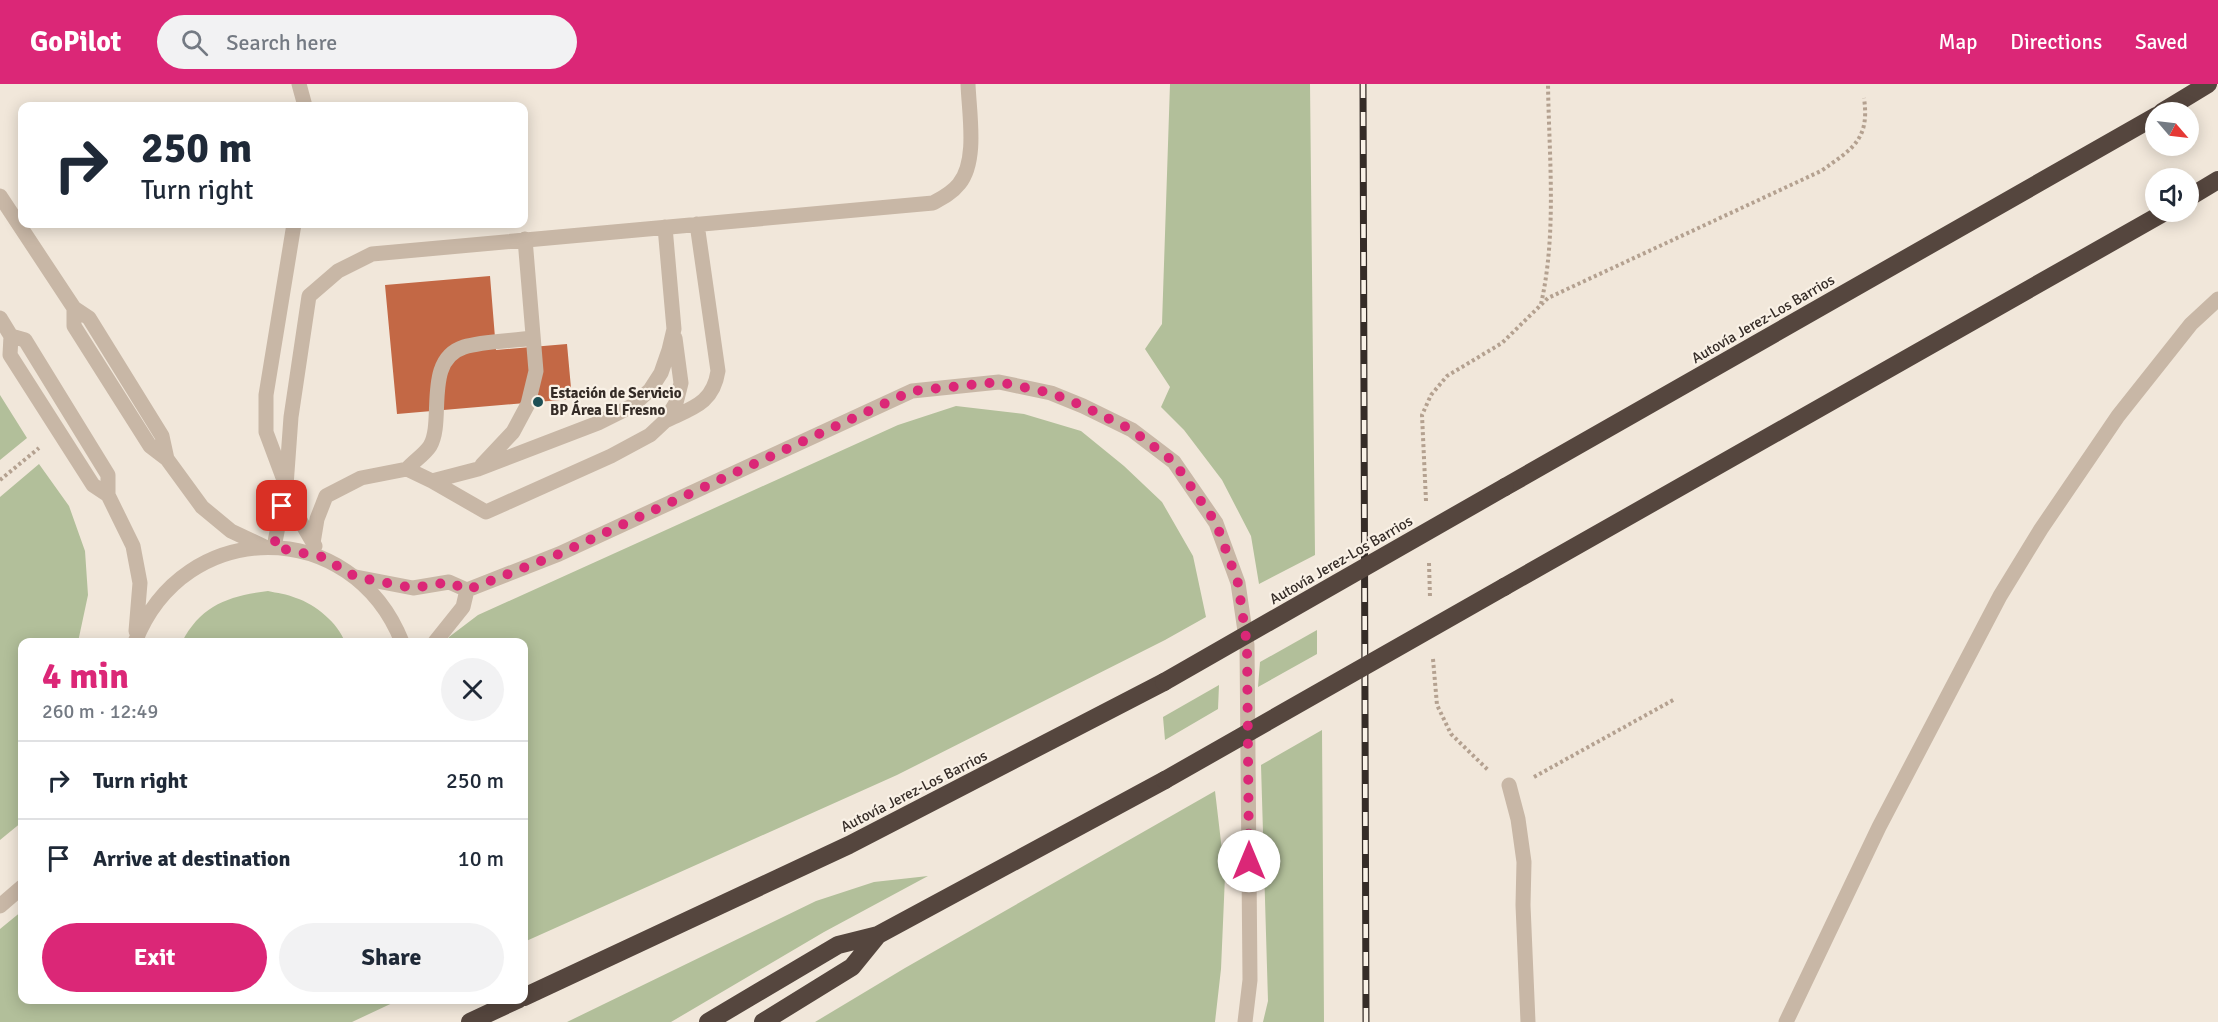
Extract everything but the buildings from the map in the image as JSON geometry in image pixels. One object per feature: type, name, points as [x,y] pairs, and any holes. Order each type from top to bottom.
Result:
[{"type":"highway","points":[[2178,102],[2208,84]]},
{"type":"highway","name":"Autovía Jerez-Los Barrios","points":[[528,995],[849,845],[1164,682],[2145,122]]},
{"type":"highway","points":[[2199,191],[2218,180]]},
{"type":"highway","points":[[708,1022],[838,945],[878,935],[1165,780],[2147,222]]},
{"type":"highway","points":[[763,1022],[852,967],[878,935]]},
{"type":"highway","points":[[470,1022],[508,1004]]},
{"type":"street","points":[[299,84],[304,102]]},
{"type":"street","points":[[270,547],[286,486],[291,417],[309,296],[338,271],[372,254],[933,203],[947,195],[959,184],[967,169],[970,153],[968,84]]},
{"type":"street","points":[[0,196],[18,223]]},
{"type":"street","points":[[665,421],[704,402],[712,393],[718,371],[697,224]]},
{"type":"street","points":[[406,469],[486,512],[612,456],[650,435],[665,421],[676,403],[681,383],[665,227]]},
{"type":"street","points":[[21,228],[74,308],[89,318],[162,436],[167,459],[202,507],[231,531],[270,547]]},
{"type":"street","points":[[293,228],[266,394],[266,432],[297,515],[317,550],[356,577],[378,598],[400,638]]},
{"type":"street","points":[[478,469],[513,432],[528,404],[536,371],[525,239]]},
{"type":"street","points":[[1786,1022],[1879,827],[2000,596],[2041,529],[2118,416],[2191,324],[2218,299]]},
{"type":"street","points":[[0,318],[11,336],[26,340],[108,475],[108,495],[133,546],[140,583],[135,638]]},
{"type":"street","points":[[432,481],[478,469],[598,423],[632,406],[650,390],[661,373],[674,329]]},
{"type":"street","points":[[317,550],[317,519],[326,496],[361,478],[406,469],[430,446],[436,421],[435,398],[440,375],[453,354],[464,347],[533,338]]},
{"type":"street","points":[[356,577],[413,588],[449,582],[467,590],[559,554],[912,391],[999,382],[1051,393],[1132,430],[1174,462],[1216,523],[1238,583],[1247,645],[1250,980],[1245,1022]]},
{"type":"street","points":[[136,638],[148,614],[167,590],[190,571],[216,557],[244,549],[270,547],[317,550]]},
{"type":"street","points":[[438,638],[463,607],[467,590]]},
{"type":"street","points":[[1509,785],[1518,819],[1524,862],[1522,905],[1528,1022]]},
{"type":"street","points":[[0,906],[18,890]]},
{"type":"path","points":[[1540,305],[1547,278],[1551,208],[1548,84]]},
{"type":"green space","points":[[1170,84],[1310,84],[1315,555],[1259,584],[1251,536],[1222,480],[1184,430],[1161,407],[1170,387],[1145,349],[1162,324]]},
{"type":"green space","points":[[0,395],[27,438],[0,460]]},
{"type":"green space","points":[[956,406],[1024,414],[1081,431],[1124,466],[1162,502],[1193,556],[1206,617],[1165,640],[897,775],[528,940],[528,638],[449,637],[478,615],[898,425]]},
{"type":"green space","points":[[39,464],[69,506],[85,551],[88,595],[79,638],[18,638],[18,825],[0,840],[0,497]]},
{"type":"green space","points":[[268,591],[303,601],[331,621],[343,638],[184,638],[207,611],[218,604],[241,596]]},
{"type":"green space","points":[[1317,630],[1317,654],[1258,687],[1260,662]]},
{"type":"green space","points":[[1219,685],[1218,709],[1165,740],[1163,717]]},
{"type":"green space","points":[[1322,730],[1324,1022],[1263,1022],[1268,1001],[1261,765]]},
{"type":"green space","points":[[1215,791],[1225,876],[1221,969],[1215,1022],[815,1022],[905,968]]},
{"type":"green space","points":[[928,876],[824,932],[671,1022],[567,1022],[816,901],[874,882]]},
{"type":"green space","points":[[18,914],[18,1004],[390,1004],[352,1022],[0,1022],[0,929]]},
{"type":"railway","points":[[1363,84],[1366,1022]]},
{"type":"place","name":"Estación de Servicio BP Área El Fresno","points":[[538,402]]},
{"type":"route","points":[[282,506],[274,547],[322,557],[356,577],[385,584],[413,588],[449,582],[467,590],[559,554],[912,391],[999,382],[1051,393],[1132,430],[1174,462],[1216,523],[1238,583],[1247,645],[1249,861]]}]
